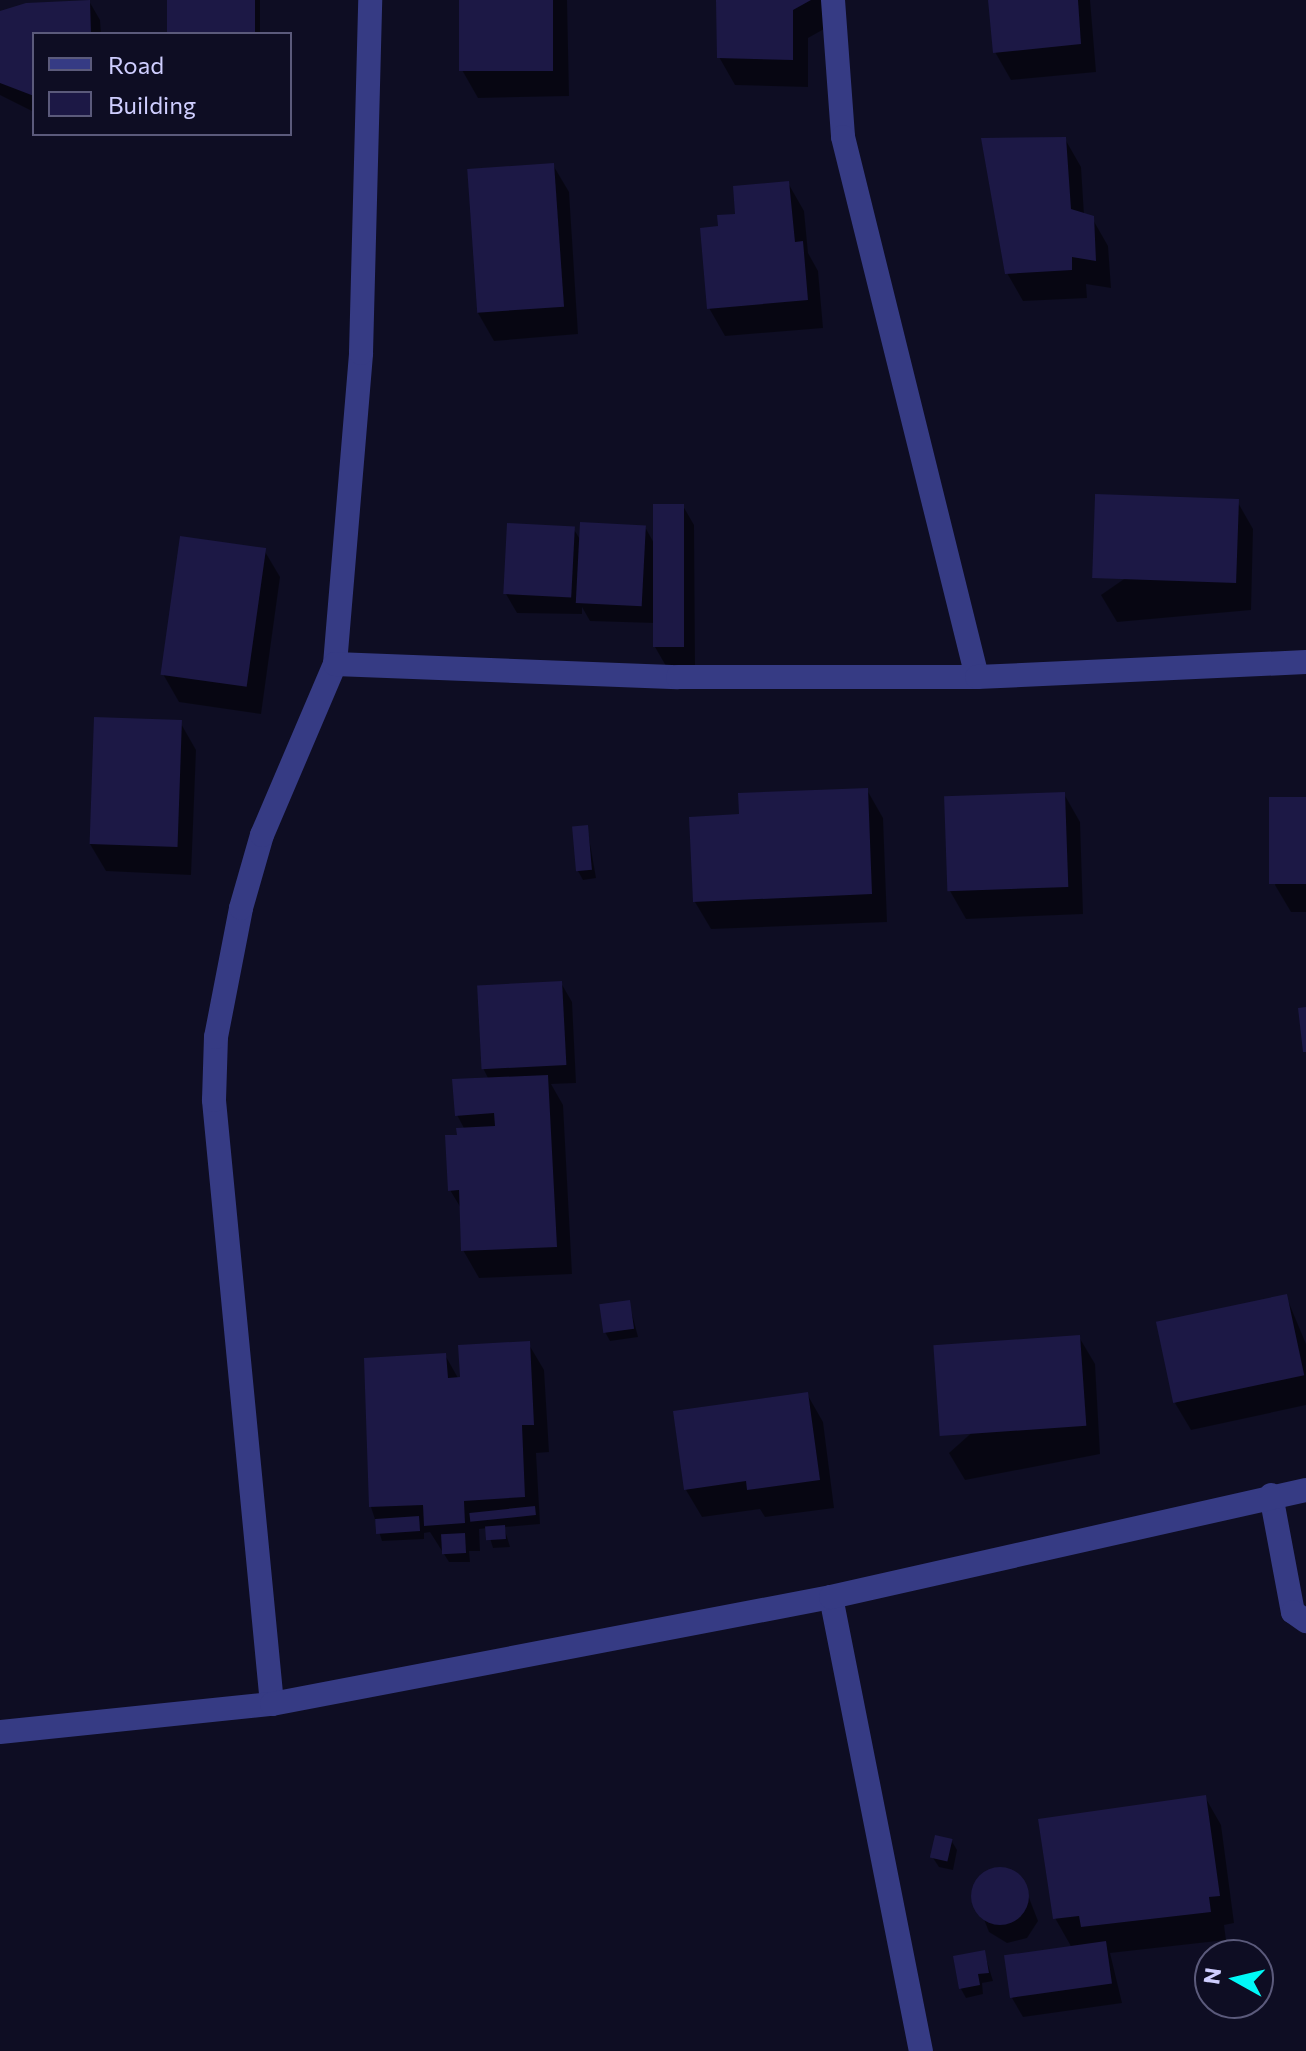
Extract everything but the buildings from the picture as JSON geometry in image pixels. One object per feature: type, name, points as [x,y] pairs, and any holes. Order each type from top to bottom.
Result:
[{"type":"street","points":[[272,1704],[214,1100],[216,1037],[241,908],[262,835],[335,664],[361,353],[370,0]]},
{"type":"street","points":[[833,0],[843,137],[977,677]]},
{"type":"street","points":[[335,664],[678,677],[977,677],[1306,662]]},
{"type":"street","points":[[0,1732],[272,1704],[831,1597],[1271,1495],[1306,1490]]},
{"type":"street","points":[[1271,1495],[1293,1612],[1306,1621]]},
{"type":"street","points":[[831,1597],[921,2051]]}]
